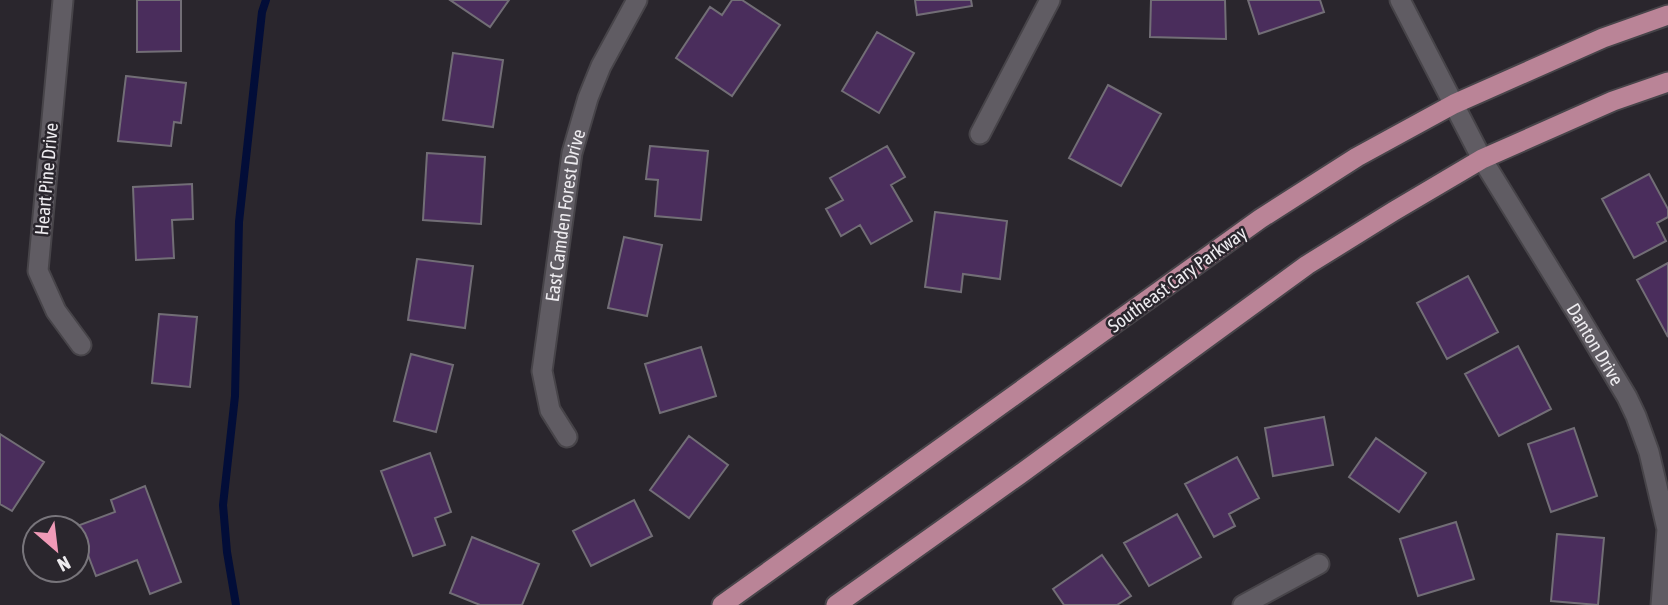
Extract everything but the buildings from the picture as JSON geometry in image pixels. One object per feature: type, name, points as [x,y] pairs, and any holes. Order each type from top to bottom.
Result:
[{"type":"main road","name":"Southeast Cary Parkway","points":[[722,605],[1260,219],[1357,158],[1454,104],[1603,38],[1668,15]]},
{"type":"main road","points":[[836,605],[1307,265],[1482,159],[1613,101],[1668,82]]},
{"type":"street","name":"Heart Pine Drive","points":[[63,0],[38,271],[55,311],[81,345]]},
{"type":"street","name":"East Camden Forest Drive","points":[[567,437],[550,410],[542,371],[572,153],[601,66],[637,0]]},
{"type":"street","points":[[980,134],[1050,0]]},
{"type":"street","name":"Danton Drive","points":[[1400,0],[1482,159],[1636,416],[1649,452],[1667,529],[1661,605]]},
{"type":"street","points":[[1243,605],[1319,564]]},
{"type":"waterway","points":[[236,605],[223,505],[235,396],[239,222],[262,12],[266,0]]}]
